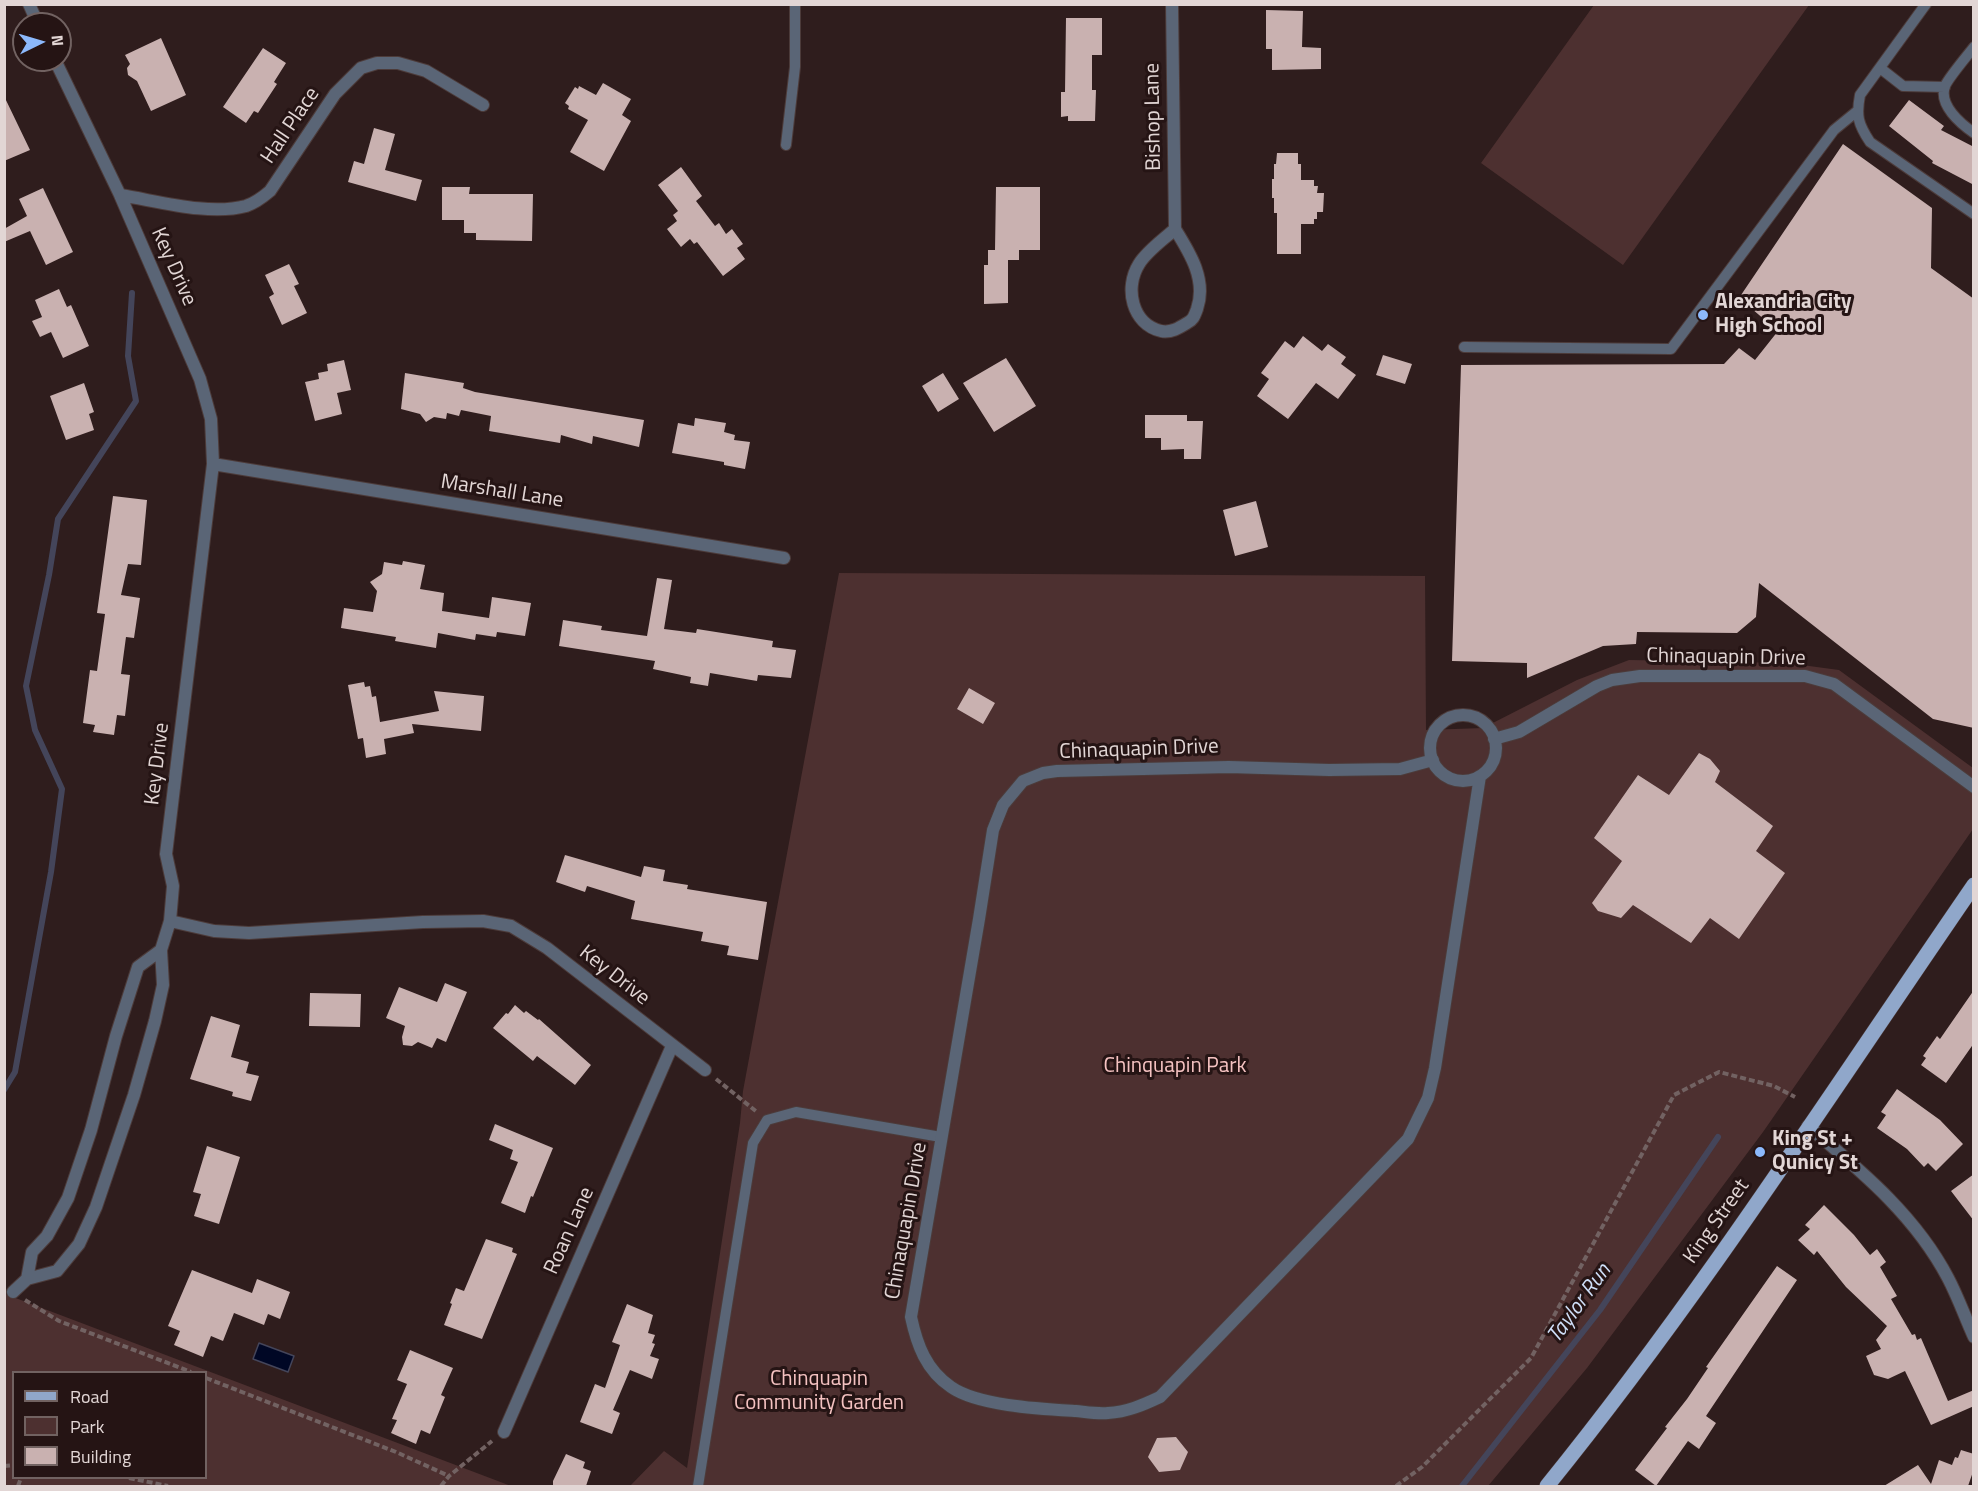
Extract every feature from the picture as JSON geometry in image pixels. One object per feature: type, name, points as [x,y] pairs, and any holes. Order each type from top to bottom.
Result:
[{"type":"main road","name":"King Street","points":[[1547,1486],[1604,1416],[1677,1316],[1974,885]]},
{"type":"street","name":"Bishop Lane","points":[[1172,4],[1175,229],[1188,250],[1199,276],[1201,299],[1193,320],[1176,330],[1162,331],[1141,321],[1132,301],[1131,289],[1134,274],[1140,262],[1175,229]]},
{"type":"street","name":"Hall Place","points":[[120,195],[205,209],[247,206],[270,191],[335,94],[361,68],[377,63],[398,63],[426,71],[483,105]]},
{"type":"street","name":"Key Drive","points":[[61,72],[120,195],[200,379],[211,419],[213,464],[166,854],[173,886],[170,921],[214,931],[249,933],[423,922],[483,921],[511,926],[547,948],[705,1070]]},
{"type":"street","name":"Marshall Lane","points":[[213,464],[784,558]]},
{"type":"street","name":"Chinaquapin Drive","points":[[1432,760],[1400,769],[1329,770],[1229,767],[1077,769],[1043,773],[1023,782],[1003,805],[993,830],[911,1317],[917,1346],[930,1366],[950,1387],[972,1397],[1016,1405],[1108,1413],[1134,1409],[1160,1397],[1408,1139],[1428,1098],[1435,1068],[1480,776],[1488,769],[1493,759],[1494,739],[1519,732],[1612,680],[1640,676],[1804,676],[1834,684],[1974,788]]},
{"type":"street","points":[[1480,776],[1472,780],[1461,781],[1452,779],[1437,768],[1432,760],[1431,740],[1435,730],[1442,722],[1462,715],[1482,721],[1494,739]]},
{"type":"street","points":[[27,1278],[57,1271],[79,1244],[96,1207],[134,1095],[155,1021],[163,985],[161,950],[170,921]]},
{"type":"street","points":[[14,1292],[27,1278],[32,1252],[47,1236],[68,1198],[91,1130],[116,1036],[138,967],[161,950]]},
{"type":"street","name":"Roan Lane","points":[[504,1432],[672,1046]]},
{"type":"street","points":[[1808,1126],[1878,1186],[1916,1228],[1970,1317],[1974,1337]]},
{"type":"lane","points":[[786,145],[795,67],[795,4]]},
{"type":"lane","points":[[1926,4],[1860,95],[1856,112],[1861,128],[1870,142],[1974,214]]},
{"type":"lane","points":[[1974,46],[1945,87],[1945,98],[1955,119],[1974,134]]},
{"type":"lane","points":[[1880,69],[1903,86],[1945,87]]},
{"type":"lane","points":[[1464,347],[1671,349],[1834,130],[1856,112]]},
{"type":"lane","points":[[698,1486],[753,1143],[766,1120],[796,1112],[941,1137]]},
{"type":"path","points":[[705,1070],[766,1120]]},
{"type":"path","points":[[1396,1486],[1422,1467],[1531,1358],[1674,1095],[1719,1072],[1774,1086],[1795,1097]]},
{"type":"path","points":[[14,1292],[59,1321],[188,1371]]},
{"type":"path","points":[[207,1378],[396,1452],[449,1476]]},
{"type":"path","points":[[441,1486],[449,1476],[504,1432]]},
{"type":"path","points":[[134,1479],[168,1486]]},
{"type":"green space","points":[[1594,5],[1809,5],[1623,265],[1481,163]]},
{"type":"green space","name":"Chinquapin Park","points":[[839,573],[1425,576],[1426,730],[1483,728],[1577,680],[1629,660],[1787,663],[1839,670],[1973,768],[1973,829],[1763,1132],[1587,1368],[1488,1486],[630,1486],[664,1451],[687,1468],[743,1091]]},
{"type":"green space","points":[[5,1294],[511,1486],[5,1486]]},
{"type":"water","points":[[259,1343],[294,1356],[288,1372],[253,1359]]},
{"type":"building","points":[[1266,10],[1303,11],[1302,47],[1321,48],[1321,69],[1272,70],[1272,49],[1266,49]]},
{"type":"building","points":[[1066,18],[1102,18],[1102,55],[1092,55],[1092,90],[1096,90],[1095,121],[1068,121],[1068,116],[1061,117],[1061,92],[1065,92]]},
{"type":"building","points":[[161,38],[186,95],[151,111],[137,81],[128,75],[127,68],[130,64],[125,55]]},
{"type":"building","points":[[263,48],[286,63],[274,82],[277,84],[258,113],[254,111],[246,123],[223,107]]},
{"type":"building","points":[[603,83],[631,99],[622,115],[631,121],[604,171],[570,152],[588,120],[568,109],[569,106],[565,103],[575,87],[578,89],[579,86],[596,95]]},
{"type":"building","points":[[4,96],[30,150],[4,161]]},
{"type":"building","points":[[1909,100],[1944,126],[1941,130],[1974,147],[1974,185],[1932,163],[1933,161],[1889,126]]},
{"type":"building","points":[[374,128],[395,134],[385,170],[422,180],[416,201],[348,182],[354,161],[364,164]]},
{"type":"building","points":[[1843,144],[1932,208],[1931,268],[1974,299],[1974,728],[1933,719],[1759,583],[1756,617],[1737,633],[1637,632],[1636,644],[1603,646],[1527,678],[1527,663],[1452,661],[1461,365],[1724,364],[1739,348],[1755,360],[1778,331],[1739,298]]},
{"type":"building","points":[[1277,153],[1298,153],[1301,180],[1314,180],[1314,186],[1318,186],[1317,193],[1324,193],[1323,212],[1317,212],[1314,224],[1301,224],[1301,254],[1277,254],[1277,213],[1274,213],[1272,179],[1274,179]]},
{"type":"building","points":[[681,167],[702,196],[696,201],[715,226],[719,223],[726,234],[732,229],[743,244],[737,248],[745,259],[723,276],[697,242],[694,244],[690,239],[681,247],[667,229],[677,221],[673,215],[678,211],[658,185]]},
{"type":"building","points":[[442,187],[470,187],[469,194],[533,194],[532,241],[476,240],[476,233],[464,233],[464,220],[442,220]]},
{"type":"building","points":[[996,187],[1040,187],[1040,250],[1019,250],[1019,260],[1008,260],[1008,303],[984,304],[984,265],[988,265],[988,250],[995,250]]},
{"type":"building","points":[[43,188],[73,252],[46,265],[30,231],[4,242],[4,229],[27,216],[19,199]]},
{"type":"building","points":[[289,264],[299,284],[294,286],[307,313],[282,325],[269,297],[274,294],[265,275]]},
{"type":"building","points":[[59,289],[67,307],[71,305],[89,346],[63,358],[51,332],[40,337],[32,321],[42,317],[35,300]]},
{"type":"building","points":[[1303,336],[1322,351],[1328,344],[1346,357],[1341,364],[1356,375],[1338,399],[1316,383],[1288,419],[1257,396],[1269,379],[1261,373],[1285,341],[1294,348]]},
{"type":"building","points":[[1383,355],[1412,364],[1405,384],[1376,375]]},
{"type":"building","points":[[1006,358],[1036,406],[994,432],[963,383]]},
{"type":"building","points":[[344,360],[351,390],[337,393],[342,414],[315,421],[305,382],[319,379],[318,373],[328,371],[327,364]]},
{"type":"building","points":[[405,373],[464,383],[463,388],[475,392],[644,420],[639,447],[593,436],[592,444],[561,435],[560,443],[489,431],[491,416],[461,410],[459,416],[447,413],[446,419],[434,417],[426,422],[420,414],[401,409]]},
{"type":"building","points":[[943,373],[959,399],[938,412],[922,386]]},
{"type":"building","points":[[84,383],[94,412],[89,414],[94,430],[66,440],[50,396]]},
{"type":"building","points":[[1145,415],[1187,415],[1187,421],[1203,421],[1201,459],[1184,459],[1184,449],[1161,450],[1161,438],[1145,438]]},
{"type":"building","points":[[695,418],[726,423],[724,432],[735,435],[734,440],[750,442],[745,469],[724,465],[724,462],[672,453],[678,423],[694,426]]},
{"type":"building","points":[[113,496],[147,500],[141,565],[128,564],[121,595],[140,598],[134,638],[126,637],[121,674],[130,675],[125,716],[117,715],[114,735],[93,732],[95,725],[83,723],[90,670],[97,671],[105,614],[97,613]]},
{"type":"building","points":[[1256,501],[1268,547],[1235,556],[1223,510]]},
{"type":"building","points":[[403,561],[425,565],[420,589],[444,593],[442,611],[489,618],[492,597],[531,603],[525,636],[497,632],[496,637],[476,634],[475,640],[438,633],[436,648],[395,641],[396,637],[341,628],[344,608],[373,612],[377,591],[370,582],[382,574],[384,562],[402,565]]},
{"type":"building","points":[[657,578],[672,580],[664,629],[696,633],[697,629],[773,641],[772,647],[796,650],[791,678],[758,675],[757,681],[710,673],[708,686],[690,683],[691,677],[653,669],[655,661],[559,646],[563,620],[602,626],[601,630],[647,636]]},
{"type":"building","points":[[364,682],[365,687],[370,686],[372,697],[376,696],[380,722],[439,711],[434,691],[484,696],[481,731],[412,724],[414,733],[384,739],[386,754],[366,758],[363,738],[358,739],[348,685]]},
{"type":"building","points":[[969,688],[995,703],[983,724],[957,709]]},
{"type":"building","points":[[1699,753],[1710,759],[1720,771],[1715,782],[1773,826],[1756,851],[1785,873],[1739,939],[1710,918],[1691,943],[1633,905],[1621,918],[1598,911],[1592,903],[1622,861],[1594,838],[1638,775],[1669,795]]},
{"type":"building","points":[[565,855],[641,877],[644,866],[665,870],[663,881],[688,885],[687,889],[767,902],[758,960],[727,955],[729,946],[701,941],[703,932],[631,919],[635,901],[587,886],[585,892],[556,882]]},
{"type":"building","points":[[445,983],[467,992],[446,1042],[437,1038],[432,1048],[418,1042],[412,1046],[403,1045],[402,1037],[405,1026],[386,1018],[399,987],[437,1002]]},
{"type":"building","points":[[1974,990],[1974,1043],[1946,1083],[1921,1065],[1926,1058],[1923,1056],[1937,1036],[1940,1039]]},
{"type":"building","points":[[310,993],[361,994],[360,1027],[309,1026]]},
{"type":"building","points":[[515,1005],[524,1013],[526,1011],[539,1019],[591,1065],[575,1085],[537,1056],[533,1061],[493,1028]]},
{"type":"building","points":[[211,1016],[240,1025],[231,1057],[249,1062],[246,1073],[259,1076],[251,1101],[232,1096],[233,1092],[190,1079]]},
{"type":"building","points":[[1897,1089],[1940,1120],[1963,1144],[1936,1171],[1928,1163],[1924,1167],[1907,1149],[1877,1128],[1886,1115],[1881,1112]]},
{"type":"building","points":[[495,1124],[553,1148],[525,1213],[501,1203],[518,1162],[510,1159],[513,1150],[489,1140]]},
{"type":"building","points":[[207,1146],[240,1157],[219,1224],[194,1216],[201,1194],[193,1192]]},
{"type":"building","points":[[1974,1174],[1974,1221],[1951,1191]]},
{"type":"building","points":[[1824,1205],[1870,1255],[1877,1249],[1886,1262],[1880,1267],[1897,1296],[1891,1299],[1912,1335],[1915,1334],[1917,1340],[1921,1338],[1948,1401],[1974,1390],[1974,1406],[1931,1425],[1905,1371],[1888,1379],[1874,1375],[1866,1356],[1881,1349],[1876,1340],[1887,1326],[1846,1287],[1817,1251],[1814,1255],[1798,1240],[1810,1229],[1805,1225]]},
{"type":"building","points":[[486,1239],[513,1248],[512,1252],[517,1254],[482,1339],[444,1325],[456,1288],[464,1291]]},
{"type":"building","points":[[1777,1266],[1797,1280],[1706,1416],[1716,1423],[1699,1449],[1688,1441],[1656,1486],[1635,1470],[1667,1428],[1665,1427],[1687,1399],[1708,1368],[1706,1367]]},
{"type":"building","points":[[192,1270],[252,1293],[257,1279],[290,1292],[280,1319],[268,1314],[264,1325],[234,1313],[223,1341],[211,1336],[203,1357],[174,1345],[180,1331],[168,1326]]},
{"type":"building","points":[[627,1304],[653,1315],[648,1333],[655,1335],[652,1343],[655,1344],[650,1356],[659,1359],[652,1379],[630,1370],[613,1410],[620,1413],[612,1434],[580,1422],[595,1384],[605,1388],[620,1345],[612,1342]]},
{"type":"building","points":[[410,1350],[453,1368],[441,1395],[445,1397],[430,1434],[421,1430],[416,1444],[391,1433],[397,1420],[392,1419],[407,1384],[397,1380]]},
{"type":"building","points":[[1176,1437],[1188,1452],[1180,1470],[1159,1472],[1148,1457],[1157,1438]]},
{"type":"building","points":[[1961,1450],[1974,1454],[1974,1469],[1968,1486],[1884,1486],[1918,1465],[1931,1484],[1939,1460],[1952,1465]]},
{"type":"building","points":[[566,1454],[585,1462],[583,1468],[591,1471],[586,1486],[553,1486],[553,1481]]},
{"type":"waterway","points":[[4,1090],[15,1072],[51,872],[62,789],[35,730],[26,686],[58,519],[136,401],[128,356],[132,293]]},
{"type":"waterway","name":"Taylor Run","points":[[1462,1486],[1600,1310],[1718,1137]]},
{"type":"place","name":"Alexandria City High School","points":[[1703,315]]},
{"type":"place","name":"King St + Qunicy St","points":[[1760,1152]]},
{"type":"park label","name":"Chinquapin Community Garden","points":[[819,1392]]}]
